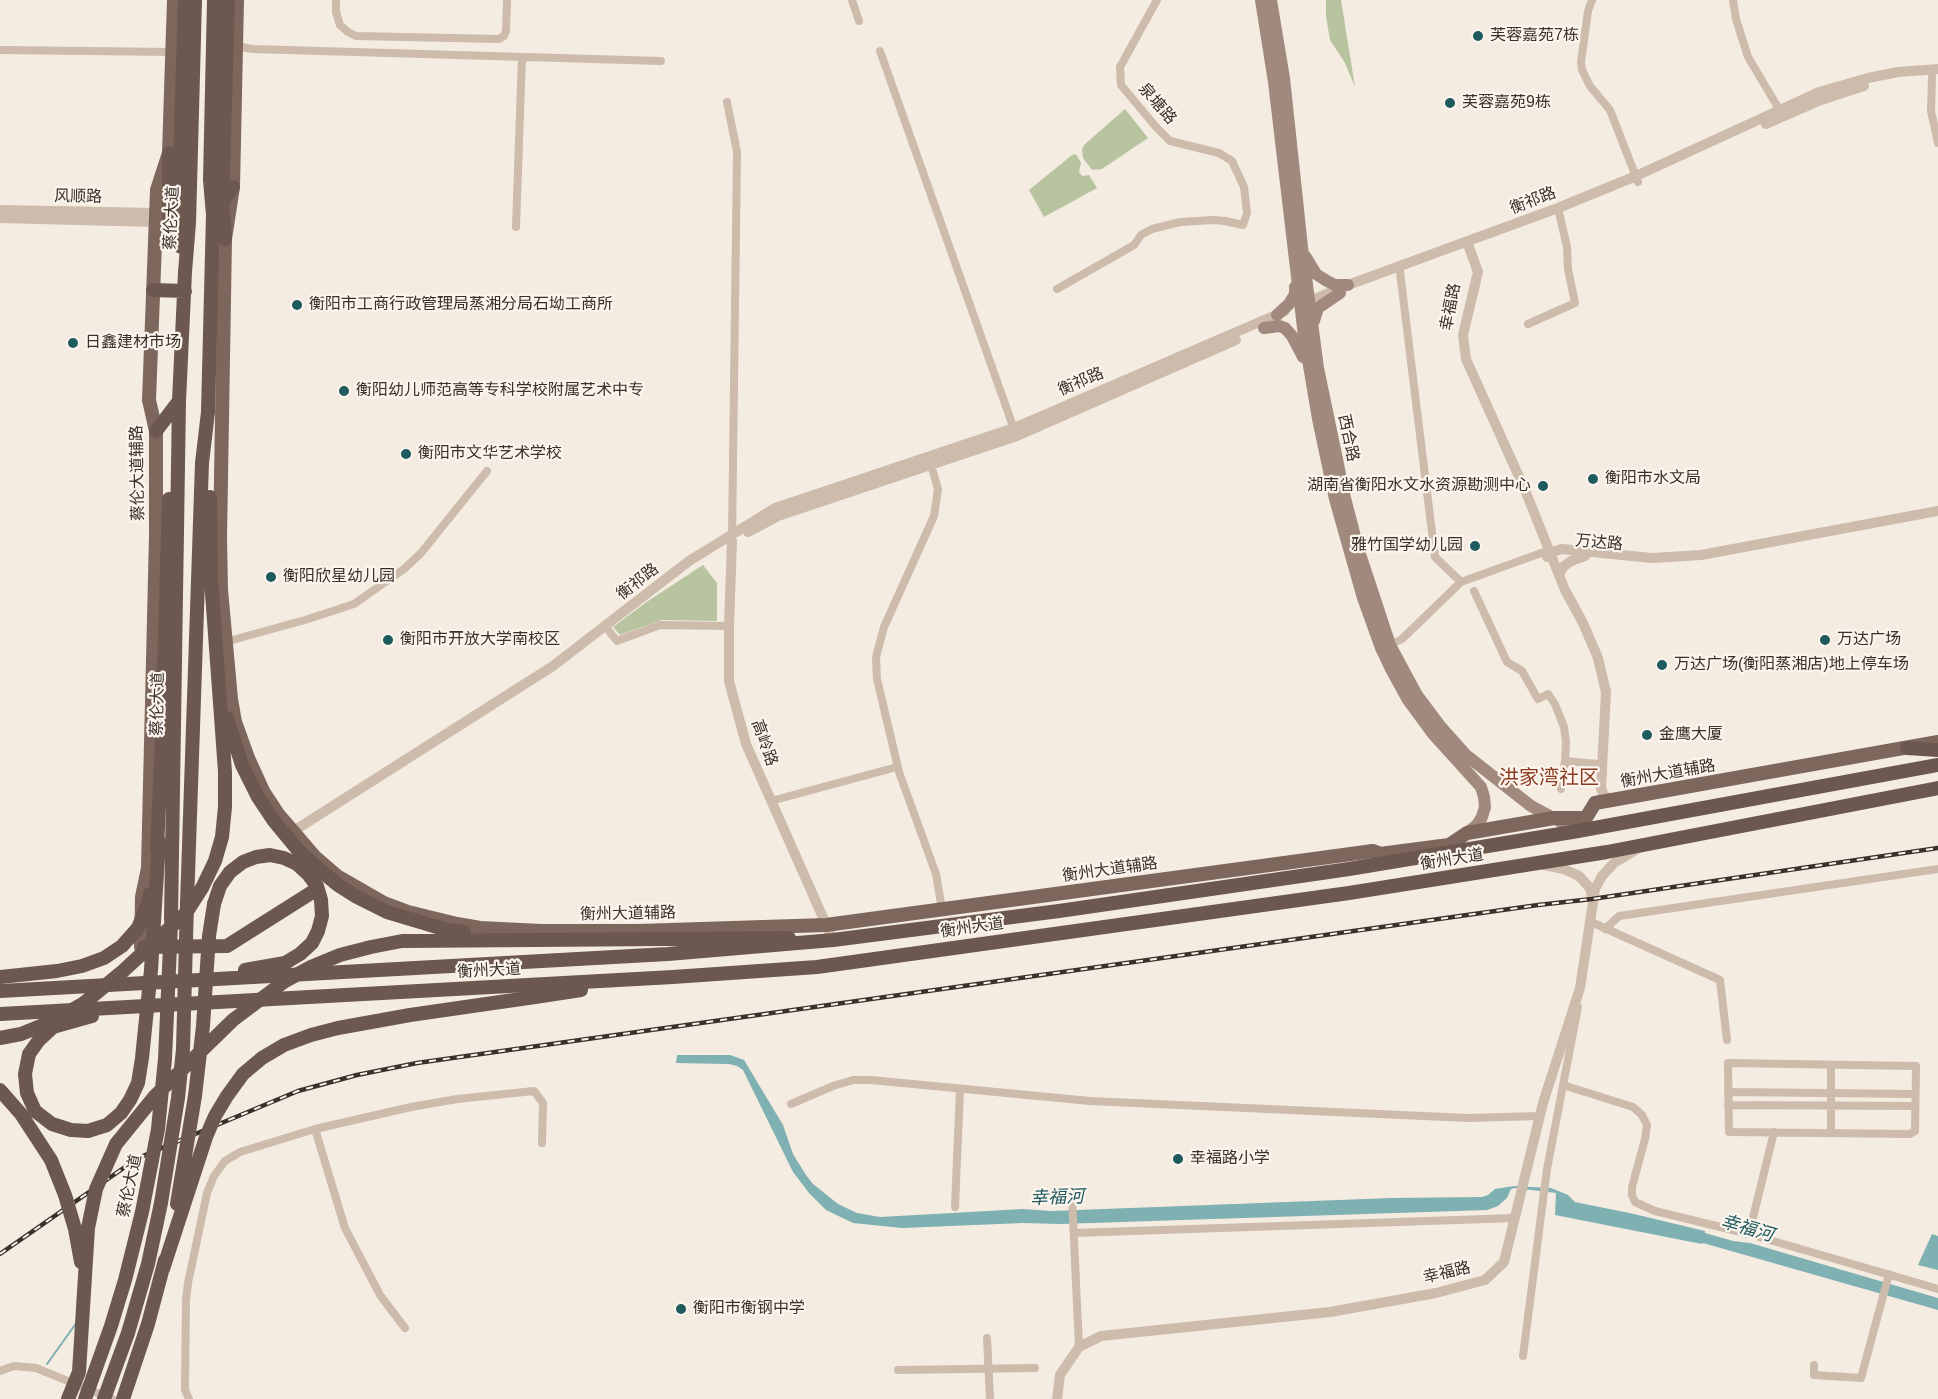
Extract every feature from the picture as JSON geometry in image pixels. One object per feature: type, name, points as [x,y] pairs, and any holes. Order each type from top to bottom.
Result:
[{"type":"highway","points":[[185,0],[178,52],[177,101],[178,223],[185,272]]},
{"type":"highway","name":"蔡伦大道","points":[[84,1399],[125,1281],[142,1212],[158,1129],[165,1059],[171,919],[179,401],[189,223],[195,0]]},
{"type":"highway","name":"蔡伦大道","points":[[104,1399],[129,1333],[148,1264],[161,1203],[178,1098],[183,1049],[202,463],[208,412],[213,215],[210,180],[214,0]]},
{"type":"highway","points":[[225,239],[222,203],[230,137],[232,46],[228,0]]},
{"type":"highway","points":[[169,153],[169,223],[185,272]]},
{"type":"highway","points":[[213,215],[233,187]]},
{"type":"highway","points":[[153,290],[185,291]]},
{"type":"highway","points":[[156,431],[179,401]]},
{"type":"highway","points":[[125,1007],[69,1021],[53,1028],[39,1040],[29,1054],[25,1074],[27,1092],[35,1111],[52,1124],[71,1131],[88,1131],[107,1125],[121,1113],[138,1083],[151,970],[159,841],[167,525],[179,401]]},
{"type":"highway","points":[[208,412],[211,580],[226,713],[242,765],[258,797],[298,850],[338,885],[357,897],[387,912],[447,930],[535,940]]},
{"type":"highway","points":[[0,1038],[21,1034],[53,1021],[84,1003],[122,972],[186,913],[201,888],[215,861],[222,837],[225,807],[220,645]]},
{"type":"highway","points":[[151,708],[163,696]]},
{"type":"highway","points":[[151,725],[162,740]]},
{"type":"highway","points":[[1907,748],[1938,750]]},
{"type":"highway","name":"衡州大道","points":[[0,991],[668,954],[833,940],[1059,911],[1337,870],[1445,849],[1578,831],[1938,765]]},
{"type":"highway","name":"衡州大道","points":[[0,1014],[817,967],[1349,893],[1532,864],[1938,788]]},
{"type":"highway","points":[[1578,831],[1586,818]]},
{"type":"highway","points":[[0,977],[82,966],[104,958],[122,946],[138,928],[148,903],[159,841]]},
{"type":"highway","points":[[163,1269],[178,1201],[195,1096],[203,1026],[209,936],[214,904],[220,886],[230,872],[243,862],[270,855],[297,864],[308,874],[321,900],[322,916],[312,943],[300,954],[285,963],[176,981]]},
{"type":"highway","points":[[141,947],[227,946],[314,891]]},
{"type":"highway","points":[[68,1399],[79,1372],[91,1207],[104,1169],[117,1144],[155,1096],[233,1020],[285,981],[340,955],[402,941],[777,937],[833,940]]},
{"type":"highway","points":[[123,1399],[206,1137],[227,1096],[243,1074],[262,1058],[284,1045],[338,1028],[410,1015],[672,977]]},
{"type":"highway","points":[[0,1090],[21,1114],[51,1160],[75,1229],[84,1292]]},
{"type":"main road","points":[[174,0],[178,52]]},
{"type":"main road","points":[[232,46],[237,0]]},
{"type":"main road","name":"西合路","points":[[1261,0],[1274,82],[1296,271],[1313,334],[1345,498],[1358,548],[1390,645],[1417,695],[1466,755],[1531,806],[1578,831]]},
{"type":"main road","name":"西合路","points":[[1270,0],[1284,78],[1302,247],[1309,370],[1324,454],[1355,570],[1381,648],[1408,700],[1433,734],[1481,787],[1485,807],[1478,825],[1467,833]]},
{"type":"main road","name":"蔡伦大道辅路","points":[[141,947],[142,897],[147,868],[151,725],[156,431],[149,400],[157,190],[169,153],[177,101]]},
{"type":"main road","points":[[230,137],[233,187],[225,239],[220,645],[235,722],[248,758],[262,791],[293,833]]},
{"type":"main road","points":[[1302,247],[1316,274],[1344,289],[1318,308],[1313,334]]},
{"type":"main road","points":[[1277,315],[1289,304],[1294,294],[1296,271]]},
{"type":"main road","points":[[1264,328],[1279,326],[1285,328],[1299,347],[1309,370]]},
{"type":"main road","name":"衡州大道辅路","points":[[1595,803],[1938,742]]},
{"type":"main road","points":[[1586,818],[1595,803]]},
{"type":"main road","name":"衡州大道辅路","points":[[293,833],[332,879],[408,912],[480,928],[542,931],[639,931],[826,925],[1373,851],[1380,854],[1445,849],[1467,833],[1554,818],[1586,818]]},
{"type":"street","points":[[336,0],[336,12],[340,25],[357,36],[500,39],[506,31],[507,0]]},
{"type":"street","points":[[852,0],[859,21]]},
{"type":"street","name":"泉塘路","points":[[1057,289],[1134,245],[1141,235],[1152,229],[1180,222],[1213,220],[1243,225],[1247,213],[1244,187],[1232,161],[1219,153],[1170,141],[1121,85],[1120,67],[1157,0]]},
{"type":"street","points":[[1592,0],[1588,11],[1581,62],[1582,70],[1590,86],[1610,110],[1637,179]]},
{"type":"street","points":[[1733,0],[1736,19],[1748,57],[1779,110]]},
{"type":"street","points":[[232,46],[252,49],[661,61]]},
{"type":"street","points":[[0,50],[178,52]]},
{"type":"street","points":[[880,51],[1015,432]]},
{"type":"street","points":[[516,227],[522,57]]},
{"type":"street","name":"衡祁路","points":[[1637,179],[1819,92],[1846,83],[1898,72],[1936,74]]},
{"type":"street","points":[[1936,74],[1931,111],[1938,143]]},
{"type":"street","name":"衡祁路","points":[[1344,289],[1400,272],[1559,211],[1821,100],[1869,85],[1936,74]]},
{"type":"street","points":[[727,102],[737,152],[732,538]]},
{"type":"street","name":"风顺路","points":[[0,210],[156,218]]},
{"type":"street","points":[[1528,324],[1575,303],[1559,211]]},
{"type":"street","name":"风顺路","points":[[0,218],[156,218]]},
{"type":"street","name":"衡祁路","points":[[732,538],[778,516],[931,465],[1015,432],[1264,328],[1305,306],[1344,289],[1467,246]]},
{"type":"street","name":"幸福路","points":[[1467,246],[1478,272],[1463,335],[1466,359],[1525,490],[1548,555],[1598,658],[1603,689],[1601,788],[1604,796],[1612,800]]},
{"type":"street","name":"幸福路","points":[[1467,246],[1473,273],[1459,334],[1463,359],[1580,624],[1603,689],[1595,803]]},
{"type":"street","points":[[1400,272],[1435,557],[1461,582]]},
{"type":"street","name":"衡祁路","points":[[293,833],[555,670],[607,627],[692,564],[775,508],[1015,432],[1277,315],[1305,306]]},
{"type":"street","points":[[931,465],[938,489],[934,516],[884,627],[876,657],[877,679],[897,767],[936,874],[942,909]]},
{"type":"street","points":[[220,645],[354,604],[404,570],[421,553],[487,471]]},
{"type":"street","name":"万达路","points":[[1548,555],[1562,549],[1652,558],[1701,555],[1938,511]]},
{"type":"street","name":"万达路","points":[[1548,555],[1585,556],[1652,563],[1702,561],[1938,518]]},
{"type":"street","name":"高岭路","points":[[732,538],[729,681],[746,744],[833,940]]},
{"type":"street","points":[[1544,539],[1553,547],[1562,549]]},
{"type":"street","points":[[1390,645],[1402,639],[1461,582],[1548,555]]},
{"type":"street","points":[[1559,575],[1563,567],[1571,561],[1585,556]]},
{"type":"street","points":[[1474,591],[1507,662],[1522,671],[1538,699],[1548,694],[1555,704],[1564,726],[1566,742],[1561,789]]},
{"type":"street","points":[[607,627],[617,641],[660,625],[729,626]]},
{"type":"street","points":[[1565,761],[1598,764]]},
{"type":"street","points":[[771,801],[897,767]]},
{"type":"street","name":"幸福路","points":[[1079,1347],[1101,1336],[1330,1312],[1436,1293],[1485,1280],[1504,1262],[1540,1116],[1580,988],[1592,899],[1598,882],[1609,868],[1642,845]]},
{"type":"street","points":[[1532,864],[1572,872],[1590,888],[1592,899]]},
{"type":"street","points":[[1605,929],[1619,916],[1938,870]]},
{"type":"street","points":[[1589,921],[1720,980],[1727,1040]]},
{"type":"street","points":[[1523,1356],[1547,1170],[1580,988]]},
{"type":"street","points":[[1728,1063],[1831,1065],[1916,1066],[1915,1131],[1910,1134],[1728,1132],[1728,1063]]},
{"type":"street","points":[[1831,1065],[1831,1133]]},
{"type":"street","points":[[791,1104],[832,1086],[853,1080],[871,1080],[1090,1101],[1468,1118],[1540,1116]]},
{"type":"street","points":[[1563,1085],[1633,1107],[1642,1115],[1647,1125],[1632,1186],[1632,1196],[1635,1202],[1655,1211],[1749,1234],[1938,1289]]},
{"type":"street","points":[[955,1207],[960,1089]]},
{"type":"street","points":[[189,1399],[185,1390],[186,1300],[207,1192],[214,1176],[225,1161],[240,1152],[315,1129],[446,1101],[534,1091],[543,1103],[542,1143]]},
{"type":"street","points":[[1728,1092],[1915,1094]]},
{"type":"street","points":[[1728,1105],[1915,1106]]},
{"type":"street","points":[[315,1129],[345,1228],[380,1295],[405,1328]]},
{"type":"street","points":[[1749,1234],[1774,1132]]},
{"type":"street","points":[[1057,1399],[1060,1375],[1079,1347],[1072,1200]]},
{"type":"street","points":[[1074,1230],[1515,1218]]},
{"type":"street","points":[[1814,1365],[1814,1376],[1861,1378],[1889,1275]]},
{"type":"street","points":[[987,1338],[990,1399]]},
{"type":"street","points":[[0,1371],[14,1366],[36,1368],[112,1399]]},
{"type":"street","points":[[898,1370],[1035,1368]]},
{"type":"green space","points":[[1326,0],[1341,0],[1355,87],[1345,63],[1330,40]]},
{"type":"green space","points":[[1125,109],[1148,138],[1102,169],[1092,170],[1083,158],[1084,145]]},
{"type":"green space","points":[[1076,154],[1081,163],[1079,172],[1082,176],[1089,175],[1097,188],[1044,217],[1029,190]]},
{"type":"green space","points":[[703,565],[717,583],[717,621],[662,620],[620,635],[613,627],[648,601]]},
{"type":"water","points":[[677,1055],[730,1055],[744,1060],[783,1125],[793,1154],[806,1175],[813,1184],[838,1204],[857,1213],[880,1217],[1023,1209],[1052,1211],[1391,1198],[1482,1197],[1495,1189],[1514,1186],[1551,1188],[1568,1195],[1575,1202],[1705,1231],[1705,1233],[1750,1243],[1938,1298],[1938,1310],[1703,1243],[1555,1215],[1556,1193],[1515,1188],[1511,1189],[1507,1198],[1498,1206],[1487,1210],[902,1228],[853,1223],[826,1210],[793,1172],[743,1070],[729,1064],[676,1063]]},
{"type":"water","points":[[1932,1234],[1938,1236],[1938,1270],[1918,1265]]},
{"type":"waterway","name":"幸福河","points":[[47,1364],[77,1322]]},
{"type":"railway","points":[[0,1254],[138,1158],[298,1091],[357,1075],[417,1063],[1592,899],[1938,848]]},
{"type":"place","name":"芙蓉嘉苑7栋","points":[[1478,36]]},
{"type":"place","name":"芙蓉嘉苑9栋","points":[[1450,103]]},
{"type":"place","name":"衡阳市工商行政管理局蒸湘分局石坳工商所","points":[[297,305]]},
{"type":"place","name":"日鑫建材市场","points":[[73,343]]},
{"type":"place","name":"衡阳幼儿师范高等专科学校附属艺术中专","points":[[344,391]]},
{"type":"place","name":"衡阳市文华艺术学校","points":[[406,454]]},
{"type":"place","name":"衡阳市水文局","points":[[1593,479]]},
{"type":"place","name":"湖南省衡阳水文水资源勘测中心","points":[[1543,486]]},
{"type":"place","name":"雅竹国学幼儿园","points":[[1475,546]]},
{"type":"place","name":"衡阳欣星幼儿园","points":[[271,577]]},
{"type":"place","name":"衡阳市开放大学南校区","points":[[388,640]]},
{"type":"place","name":"万达广场","points":[[1825,640]]},
{"type":"place","name":"万达广场(衡阳蒸湘店)地上停车场","points":[[1662,665]]},
{"type":"place","name":"金鹰大厦","points":[[1647,735]]},
{"type":"place","name":"幸福路小学","points":[[1178,1159]]},
{"type":"place","name":"衡阳市衡钢中学","points":[[681,1309]]},
{"type":"district","name":"洪家湾社区","points":[[1549,778]]}]
